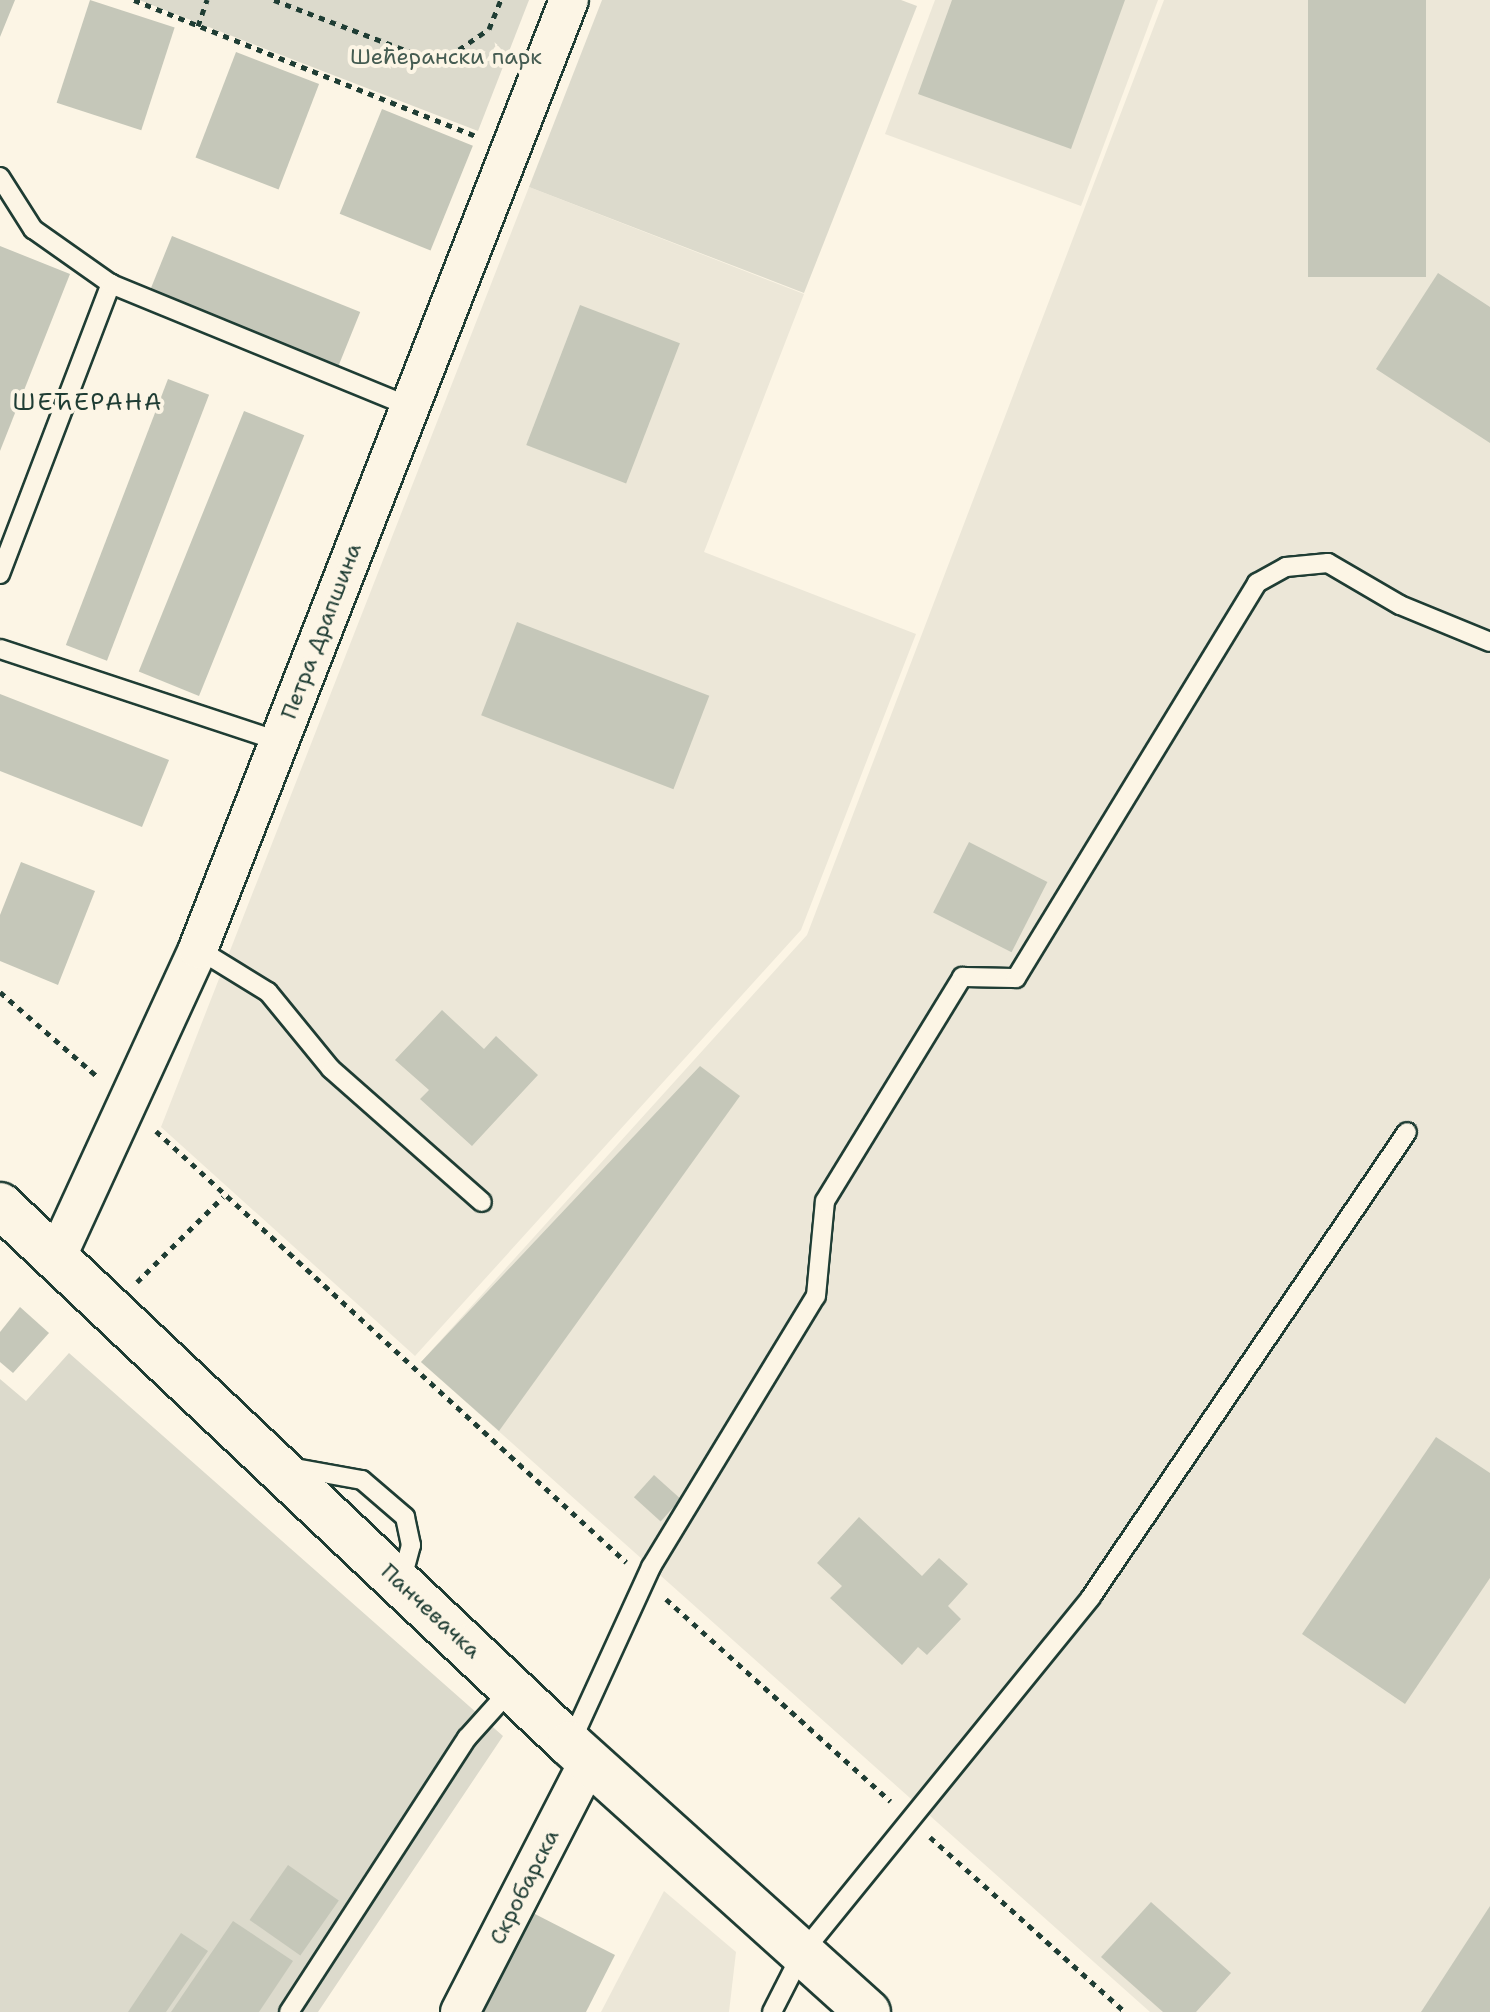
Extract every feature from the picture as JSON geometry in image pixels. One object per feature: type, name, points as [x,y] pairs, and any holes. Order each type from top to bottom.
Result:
[{"type":"street","name":"Петра Драпшина","points":[[57,1256],[198,949],[569,0]]},
{"type":"street","name":"Панчевачка","points":[[0,1205],[580,1752],[868,2012]]},
{"type":"street","name":"Скробарска","points":[[460,2012],[580,1752]]},
{"type":"lane","points":[[0,177],[33,229],[111,284],[408,406]]},
{"type":"lane","points":[[0,574],[111,284]]},
{"type":"lane","points":[[580,1752],[644,1580],[816,1296],[825,1201],[962,977],[1016,978],[1257,583],[1286,567],[1328,563],[1400,605],[1490,642]]},
{"type":"lane","points":[[0,649],[278,741]]},
{"type":"lane","points":[[198,949],[268,992],[331,1069],[482,1202]]},
{"type":"lane","points":[[772,2012],[802,1953],[1091,1597],[1407,1132]]},
{"type":"lane","points":[[289,2012],[467,1738],[512,1688]]},
{"type":"path","points":[[134,0],[511,149]]},
{"type":"path","points":[[198,26],[207,0]]},
{"type":"path","points":[[274,0],[439,63],[489,29],[501,0]]},
{"type":"path","points":[[0,992],[128,1103],[223,1197],[1125,2012]]},
{"type":"path","points":[[111,1308],[223,1197]]},
{"type":"shaded area","points":[[935,0],[1158,0],[1081,206],[885,134]]},
{"type":"shaded area","points":[[1164,0],[1490,0],[1490,2012],[1150,2012],[421,1362],[807,935]]},
{"type":"shaded area","points":[[529,187],[804,294],[704,552],[916,634],[801,930],[415,1356],[161,1127]]},
{"type":"shaded area","points":[[664,1891],[736,1952],[729,2012],[601,2012]]},
{"type":"green space","name":"Шећерански парк","points":[[139,0],[529,0],[478,131]]},
{"type":"green space","points":[[602,0],[901,0],[917,6],[804,293],[529,187]]},
{"type":"green space","points":[[69,1353],[503,1736],[318,2012],[0,2012],[0,1379],[26,1401]]},
{"type":"building","points":[[0,0],[15,0],[0,37]]},
{"type":"building","points":[[90,0],[175,28],[141,130],[57,103]]},
{"type":"building","points":[[952,0],[1125,0],[1071,149],[918,94]]},
{"type":"building","points":[[1308,0],[1426,0],[1426,277],[1308,277]]},
{"type":"building","points":[[236,52],[319,84],[279,189],[196,157]]},
{"type":"building","points":[[382,109],[473,146],[431,250],[340,214]]},
{"type":"building","points":[[172,236],[360,312],[338,367],[150,291]]},
{"type":"building","points":[[0,246],[70,274],[0,451]]},
{"type":"building","points":[[1438,273],[1490,307],[1490,443],[1376,369]]},
{"type":"building","points":[[580,305],[680,343],[626,483],[526,445]]},
{"type":"building","points":[[168,379],[209,395],[107,661],[66,645]]},
{"type":"building","points":[[244,411],[304,435],[199,696],[139,672]]},
{"type":"building","points":[[517,622],[709,696],[673,789],[481,715]]},
{"type":"building","points":[[0,694],[169,760],[142,827],[0,771]]},
{"type":"building","points":[[969,842],[1047,882],[1012,952],[933,912]]},
{"type":"building","points":[[21,862],[95,891],[58,985],[0,961],[0,915]]},
{"type":"building","points":[[442,1010],[484,1049],[496,1036],[538,1075],[472,1146],[420,1099],[429,1090],[395,1060]]},
{"type":"building","points":[[700,1066],[740,1096],[499,1431],[421,1362]]},
{"type":"building","points":[[20,1307],[49,1333],[13,1373],[0,1362],[0,1332]]},
{"type":"building","points":[[1436,1437],[1490,1473],[1490,1578],[1405,1704],[1302,1634]]},
{"type":"building","points":[[654,1475],[681,1499],[661,1521],[634,1497]]},
{"type":"building","points":[[859,1517],[922,1576],[939,1558],[968,1584],[948,1606],[961,1619],[927,1655],[918,1647],[902,1665],[830,1598],[842,1586],[817,1563]]},
{"type":"building","points":[[288,1865],[339,1901],[300,1955],[250,1920]]},
{"type":"building","points":[[1151,1902],[1231,1973],[1196,2012],[1163,2012],[1101,1957]]},
{"type":"building","points":[[1490,1906],[1490,2012],[1421,2012]]},
{"type":"building","points":[[533,1913],[615,1955],[586,2012],[484,2012]]},
{"type":"building","points":[[233,1921],[293,1961],[259,2012],[171,2012]]},
{"type":"building","points":[[181,1933],[208,1951],[166,2012],[128,2012]]},
{"type":"district","name":"ШЕЋЕРАНА","points":[[88,403]]}]
